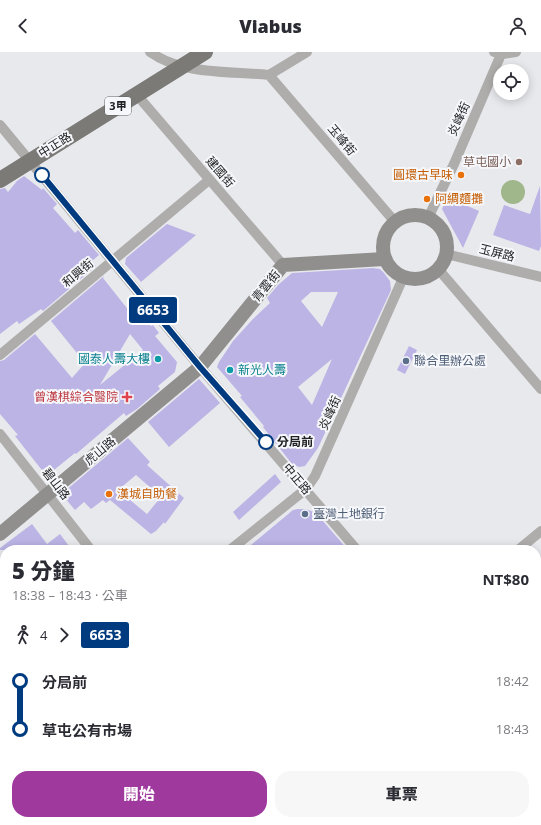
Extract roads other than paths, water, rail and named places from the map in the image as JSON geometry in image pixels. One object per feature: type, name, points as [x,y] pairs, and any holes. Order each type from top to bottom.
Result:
[{"type":"main road","name":"中正路","points":[[31,161],[205,52]]},
{"type":"main road","name":"3甲","points":[[0,180],[31,161]]},
{"type":"street","points":[[150,52],[162,60],[182,67],[269,74],[307,52]]},
{"type":"street","points":[[499,53],[516,52]]},
{"type":"street","name":"炎峰街","points":[[428,218],[454,164],[499,53]]},
{"type":"street","name":"玉峰街","points":[[269,74],[394,222]]},
{"type":"street","name":"建國街","points":[[138,95],[283,265]]},
{"type":"street","points":[[0,125],[31,161]]},
{"type":"street","name":"中正路","points":[[31,161],[200,367],[353,545]]},
{"type":"street","name":"和興街","points":[[0,355],[209,180]]},
{"type":"street","points":[[411,215],[428,218],[437,224],[444,233],[447,243],[446,254],[438,270],[422,279],[413,280],[404,278],[395,273],[384,259],[382,249],[388,229],[394,222],[411,215]]},
{"type":"street","name":"玉屏路","points":[[446,254],[541,277]]},
{"type":"street","name":"青雲街","points":[[200,367],[283,265],[384,259]]},
{"type":"street","points":[[438,270],[541,389]]},
{"type":"street","name":"炎峰街","points":[[236,545],[306,489],[315,476],[338,428],[404,278]]},
{"type":"street","name":"虎山路","points":[[0,534],[200,367]]},
{"type":"street","name":"碧山路","points":[[0,434],[87,545]]},
{"type":"street","points":[[524,545],[541,531]]},
{"type":"place","name":"草屯國小","points":[[519,162]]},
{"type":"place","name":"圓環古早味","points":[[461,175]]},
{"type":"place","name":"阿綢麵攤","points":[[427,199]]},
{"type":"place","name":"國泰人壽大樓","points":[[158,359]]},
{"type":"place","name":"聯合里辦公處","points":[[406,361]]},
{"type":"place","name":"新光人壽","points":[[230,370]]},
{"type":"place","name":"曾漢棋綜合醫院","points":[[127,397]]},
{"type":"place","name":"分局前","points":[[266,442]]},
{"type":"place","name":"漢城自助餐","points":[[109,494]]},
{"type":"place","name":"臺灣土地銀行","points":[[305,514]]}]
